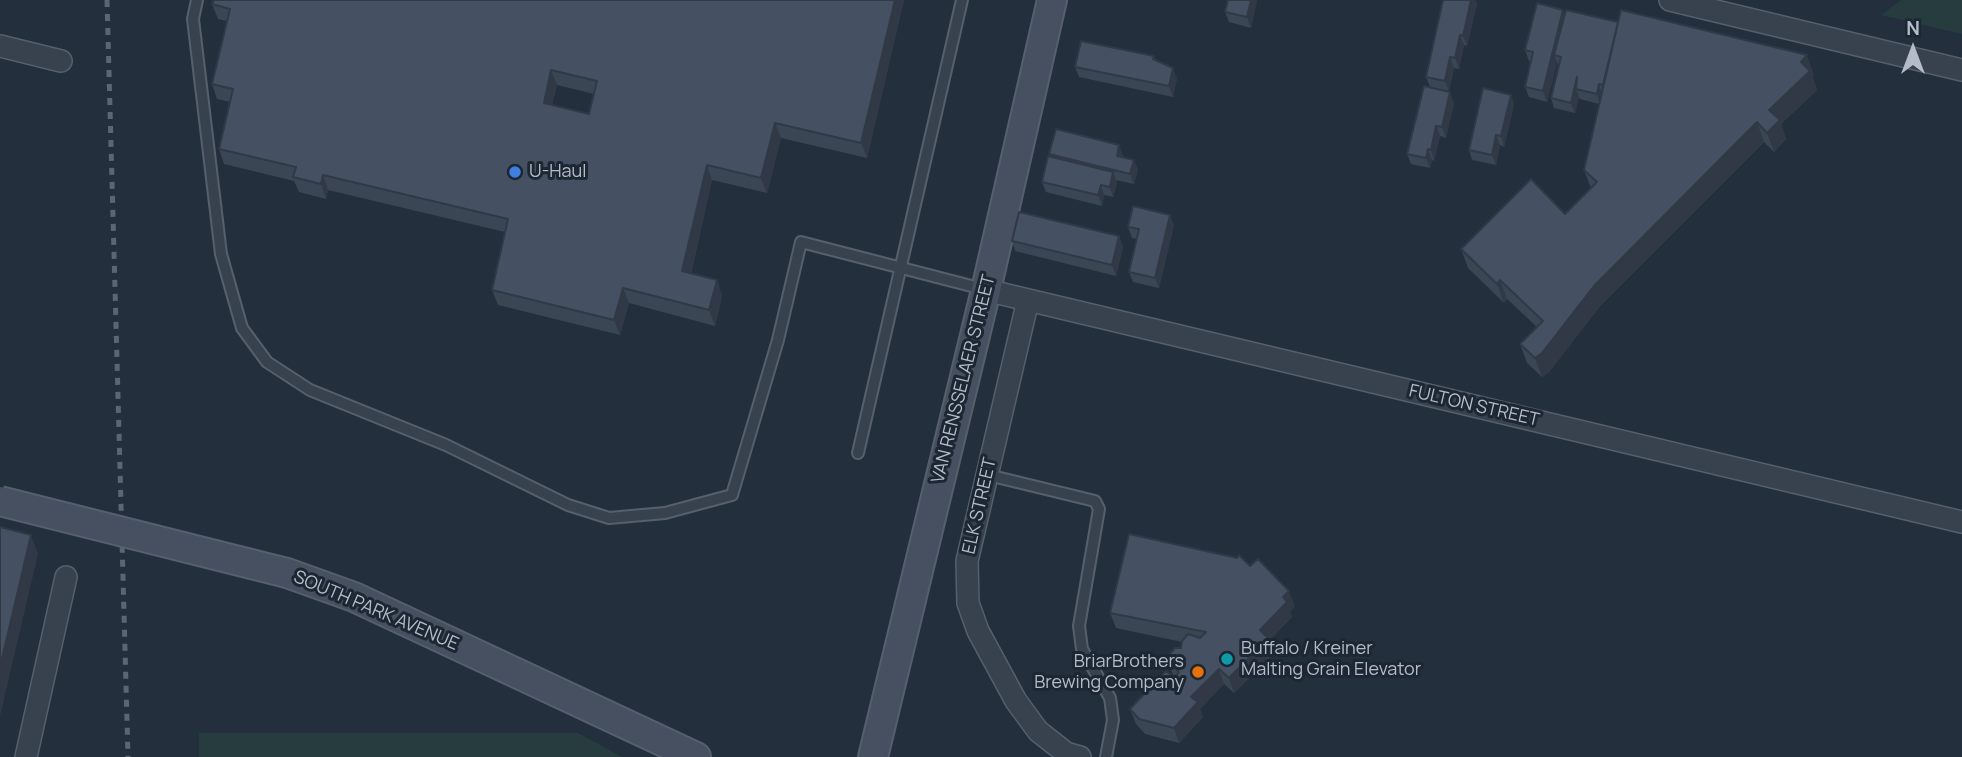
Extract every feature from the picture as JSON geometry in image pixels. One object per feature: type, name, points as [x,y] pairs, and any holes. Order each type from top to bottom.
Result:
[{"type":"street","name":"VAN RENSSELAER STREET","points":[[873,757],[986,290],[1052,0]]},
{"type":"street","points":[[1670,0],[1962,70]]},
{"type":"street","points":[[0,47],[61,61]]},
{"type":"street","name":"FULTON STREET","points":[[986,290],[1962,522]]},
{"type":"street","name":"ELK STREET","points":[[1028,300],[967,561],[968,603],[978,631],[1016,701],[1038,731],[1066,753],[1080,757]]},
{"type":"street","name":"SOUTH PARK AVENUE","points":[[0,500],[287,573],[354,597],[696,757]]},
{"type":"street","points":[[26,757],[66,577]]},
{"type":"lane","points":[[197,0],[193,19],[220,254],[242,328],[267,362],[310,390],[446,445],[568,505],[609,518],[665,513],[732,495],[778,340],[801,242],[986,290]]},
{"type":"lane","points":[[858,453],[962,0]]},
{"type":"lane","points":[[988,475],[1096,501],[1099,509],[1079,626],[1082,649],[1110,698],[1113,720],[1106,757]]},
{"type":"green space","points":[[1901,0],[1962,0],[1962,34],[1881,15]]},
{"type":"green space","points":[[199,733],[578,733],[622,757],[199,757]]},
{"type":"building","name":"U-Haul","points":[[214,0],[895,0],[861,143],[775,123],[761,178],[707,165],[682,271],[717,280],[709,310],[623,288],[614,320],[492,290],[508,219],[323,175],[321,184],[293,177],[296,167],[219,149],[233,89],[212,84],[230,9],[212,4]],"holes":[[[551,70],[597,81],[589,114],[544,103]]]},
{"type":"building","points":[[1228,0],[1251,0],[1247,17],[1225,12]]},
{"type":"building","points":[[1443,0],[1471,0],[1463,36],[1460,35],[1455,58],[1450,57],[1445,81],[1426,77]]},
{"type":"building","points":[[1537,3],[1563,10],[1543,91],[1525,87],[1533,52],[1525,50]]},
{"type":"building","points":[[1566,10],[1618,22],[1603,85],[1599,84],[1597,94],[1576,89],[1577,77],[1571,103],[1551,98],[1561,57],[1554,55]]},
{"type":"building","points":[[1621,10],[1807,55],[1801,62],[1810,71],[1769,110],[1780,120],[1767,133],[1757,122],[1594,286],[1542,353],[1535,358],[1520,344],[1543,321],[1500,280],[1497,284],[1461,249],[1531,179],[1565,214],[1597,182],[1584,170]]},
{"type":"building","points":[[1081,41],[1154,56],[1153,59],[1173,68],[1169,86],[1075,67]]},
{"type":"building","points":[[1424,86],[1450,92],[1442,127],[1436,126],[1431,150],[1428,149],[1426,158],[1407,154]]},
{"type":"building","points":[[1483,88],[1511,95],[1501,136],[1496,135],[1492,155],[1469,150]]},
{"type":"building","points":[[1056,129],[1119,145],[1117,156],[1134,160],[1130,174],[1049,154]]},
{"type":"building","points":[[1048,156],[1113,172],[1110,187],[1101,185],[1098,195],[1042,182]]},
{"type":"building","points":[[1133,206],[1170,215],[1155,278],[1129,272],[1139,229],[1128,227]]},
{"type":"building","points":[[1019,212],[1119,236],[1112,265],[1012,241]]},
{"type":"building","points":[[0,527],[31,535],[0,667]]},
{"type":"building","points":[[1129,534],[1237,558],[1239,555],[1250,566],[1258,559],[1289,591],[1283,597],[1287,602],[1260,630],[1268,638],[1229,678],[1219,669],[1191,697],[1198,702],[1174,728],[1139,719],[1130,709],[1166,671],[1174,678],[1179,672],[1168,662],[1169,655],[1175,648],[1181,648],[1182,641],[1188,634],[1200,638],[1206,632],[1110,613]]},
{"type":"railway","points":[[107,0],[128,757]]},
{"type":"place","name":"U-Haul","points":[[515,172]]},
{"type":"place","name":"Buffalo / Kreiner Malting Grain Elevator","points":[[1227,659]]},
{"type":"place","name":"BriarBrothers Brewing Company","points":[[1198,672]]}]
